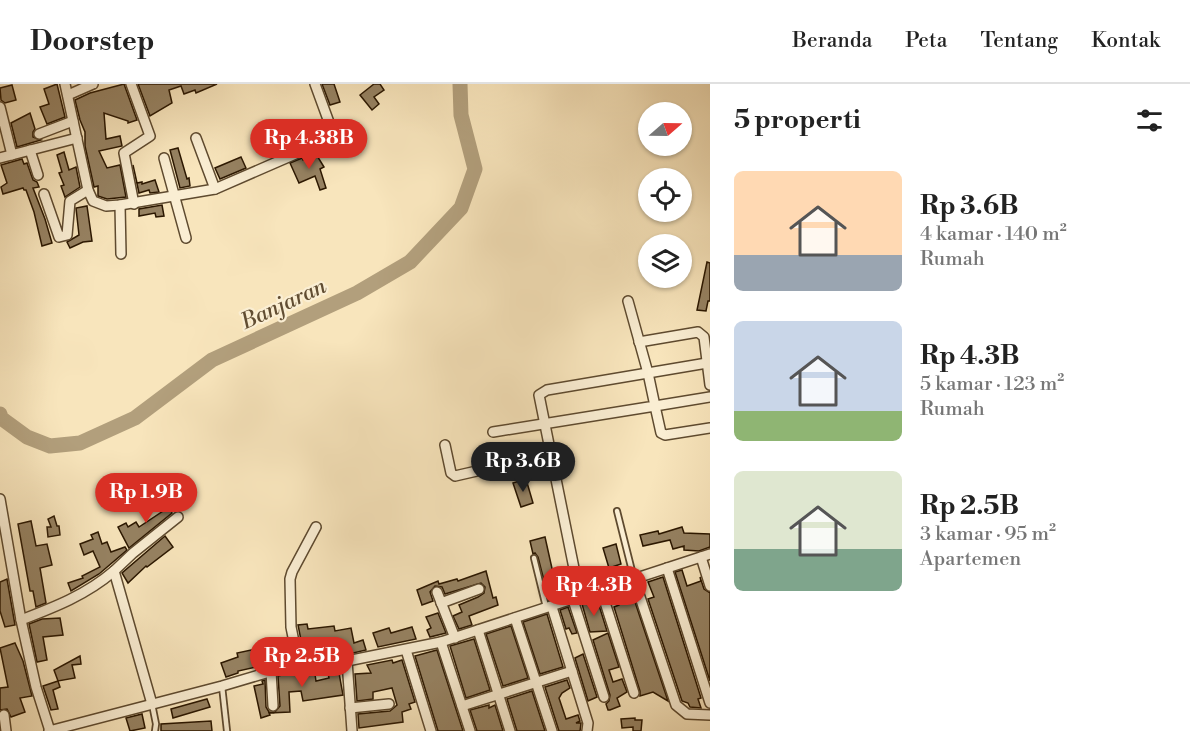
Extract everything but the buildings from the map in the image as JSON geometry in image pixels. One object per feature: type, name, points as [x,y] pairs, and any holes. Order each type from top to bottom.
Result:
[{"type":"street","points":[[65,84],[88,190],[93,201],[100,205],[134,204],[215,189],[333,137],[315,84]]},
{"type":"street","points":[[68,95],[93,84]]},
{"type":"street","points":[[131,84],[150,136],[124,153],[134,204]]},
{"type":"street","points":[[0,107],[12,155]]},
{"type":"street","points":[[39,134],[73,121]]},
{"type":"street","points":[[0,158],[77,138]]},
{"type":"street","points":[[196,138],[215,189]]},
{"type":"street","points":[[30,150],[38,174]]},
{"type":"street","points":[[164,158],[186,238]]},
{"type":"street","points":[[44,194],[59,237],[67,235],[70,201],[88,190]]},
{"type":"street","points":[[120,205],[121,254]]},
{"type":"street","points":[[628,301],[648,373],[661,434],[710,428]]},
{"type":"street","points":[[639,342],[698,332],[704,337],[710,385]]},
{"type":"street","points":[[604,697],[577,599],[539,395],[542,392],[707,363]]},
{"type":"street","points":[[493,432],[710,397]]},
{"type":"street","points":[[445,445],[451,473],[455,476],[550,454]]},
{"type":"street","points":[[0,499],[21,620],[36,687],[50,731],[222,686],[330,654],[341,656],[347,661],[352,731]]},
{"type":"street","points":[[21,620],[76,598],[95,587],[178,517]]},
{"type":"street","points":[[298,662],[291,627],[290,579],[291,572],[316,527]]},
{"type":"street","points":[[347,661],[455,638],[706,556],[710,586]]},
{"type":"street","points":[[667,568],[710,704]]},
{"type":"street","points":[[114,571],[152,704]]},
{"type":"street","points":[[634,579],[676,705],[687,714],[710,715]]},
{"type":"street","points":[[441,603],[479,589]]},
{"type":"street","points":[[601,590],[634,693]]},
{"type":"street","points":[[437,592],[455,638]]},
{"type":"street","points":[[549,608],[572,671],[588,723],[587,731]]},
{"type":"street","points":[[515,618],[552,731]]},
{"type":"street","points":[[478,630],[510,731]]},
{"type":"street","points":[[441,642],[470,731]]},
{"type":"street","points":[[406,650],[431,731]]},
{"type":"street","points":[[271,670],[273,706]]},
{"type":"street","points":[[462,706],[572,671]]},
{"type":"street","points":[[350,708],[389,704]]},
{"type":"street","points":[[4,715],[6,731]]},
{"type":"lane","points":[[617,511],[634,579]]},
{"type":"lane","points":[[534,558],[549,608]]},
{"type":"lane","points":[[222,686],[227,731]]},
{"type":"lane","points":[[152,704],[155,731]]},
{"type":"waterway","name":"Banjaran","points":[[0,414],[1,418],[27,437],[50,446],[80,443],[135,418],[212,360],[357,293],[410,262],[461,208],[475,169],[461,115],[460,84]]}]
